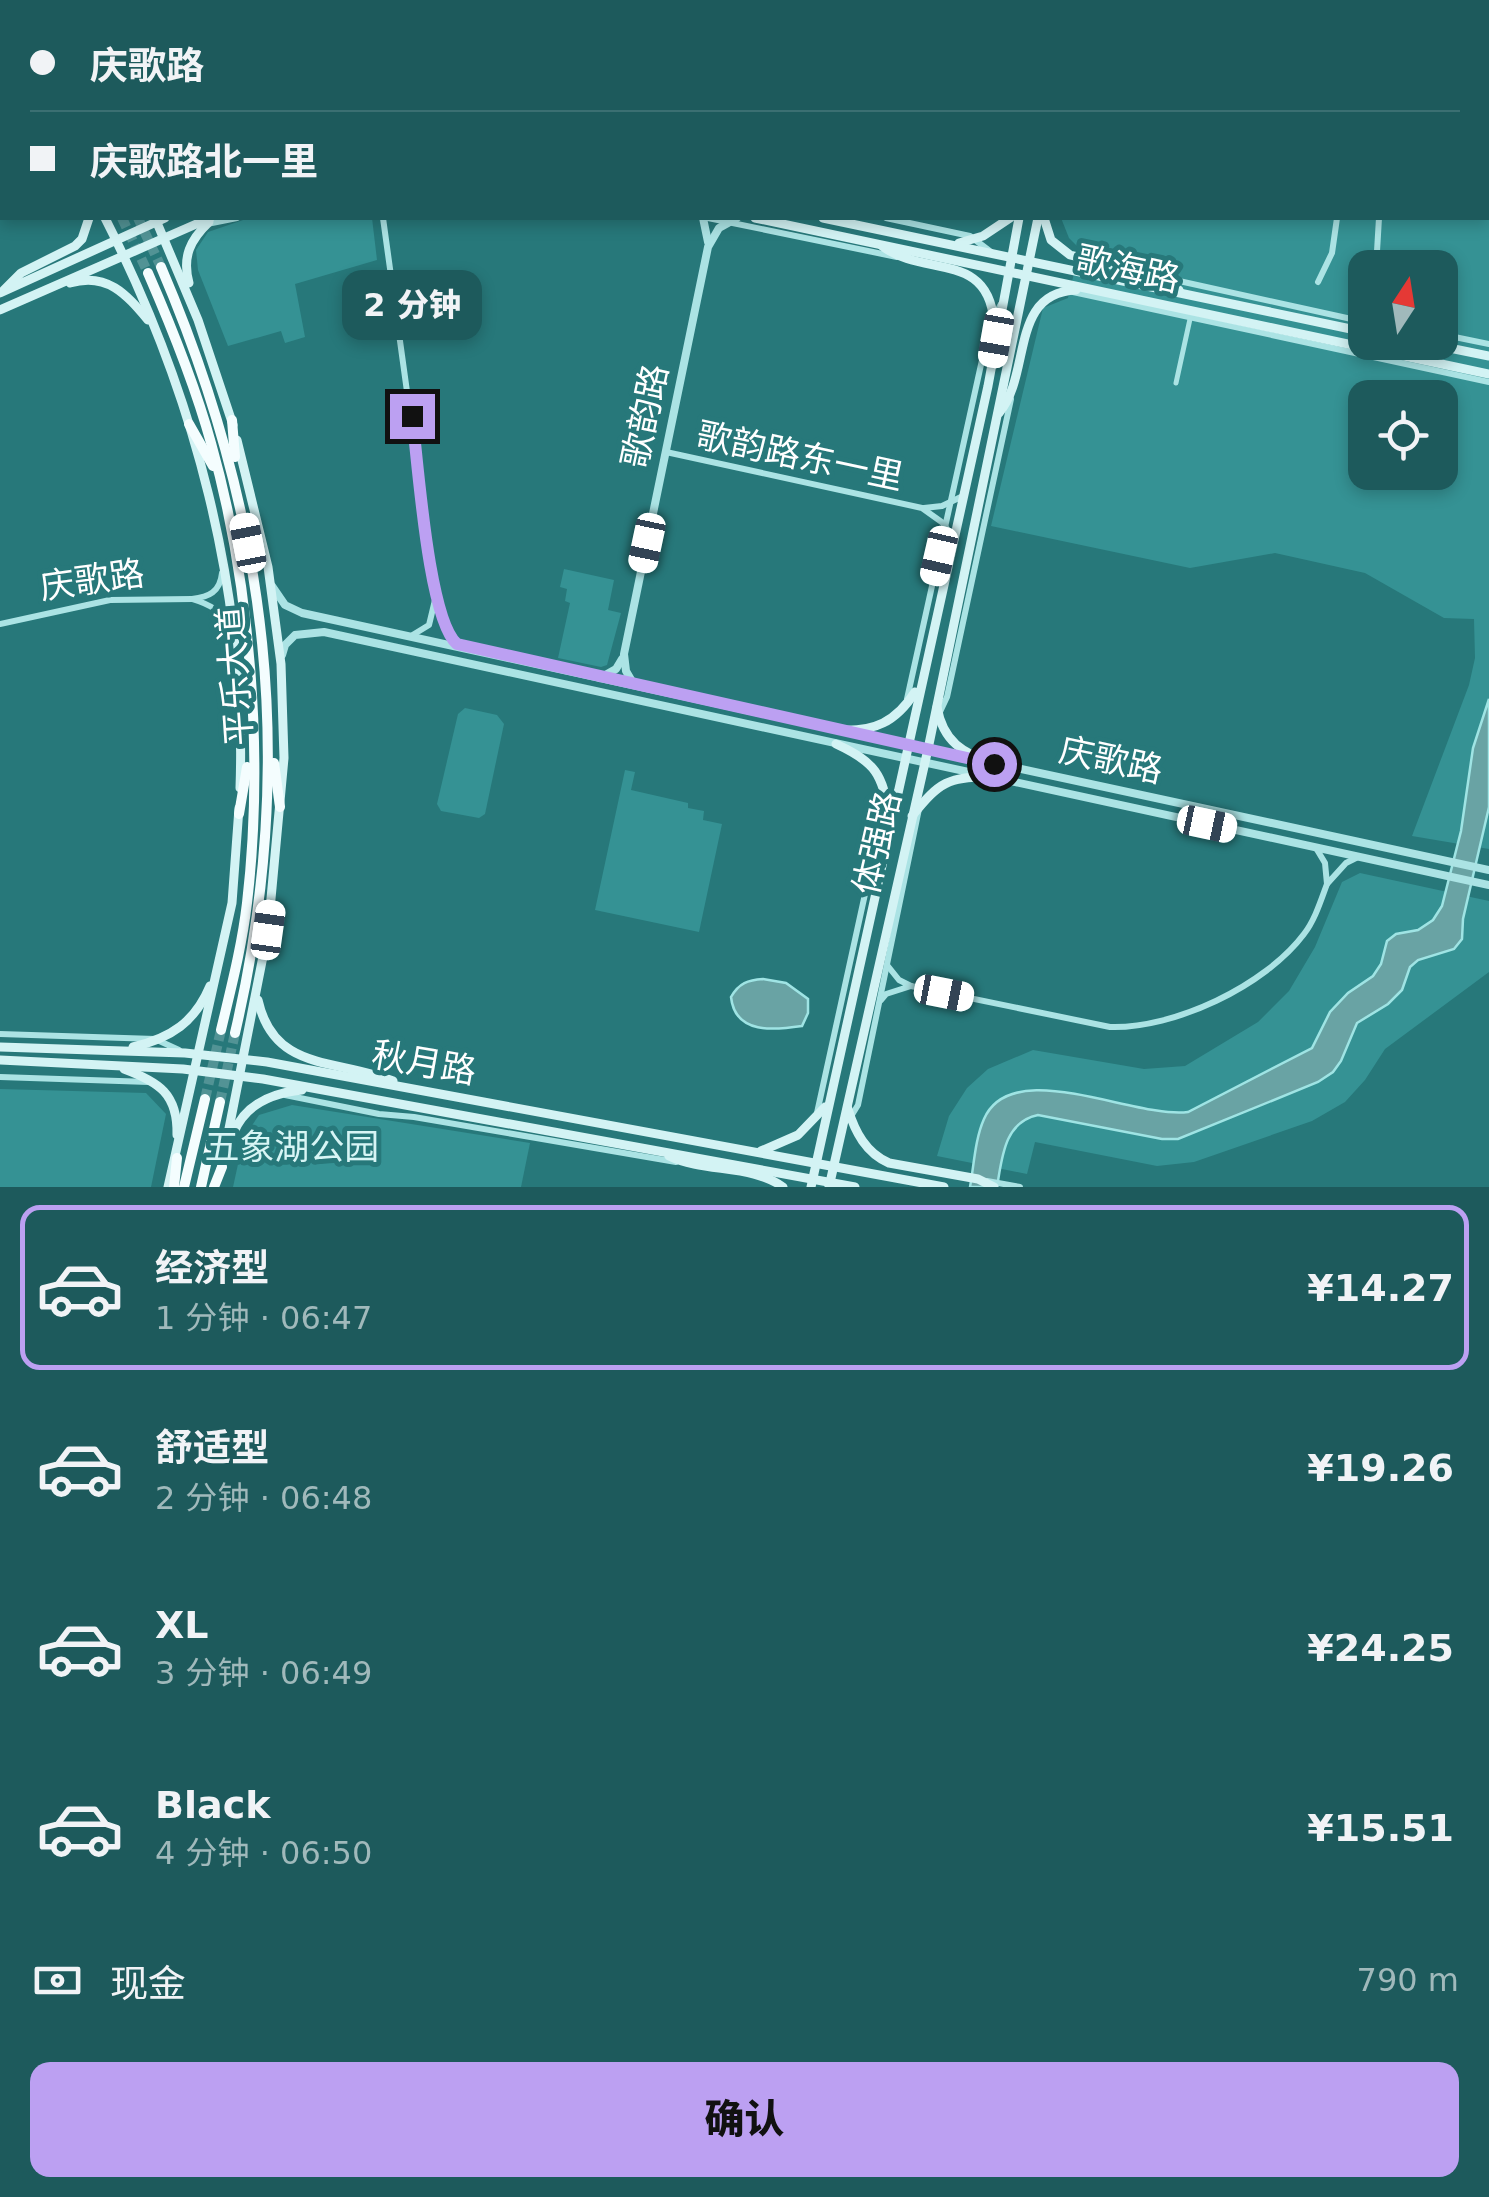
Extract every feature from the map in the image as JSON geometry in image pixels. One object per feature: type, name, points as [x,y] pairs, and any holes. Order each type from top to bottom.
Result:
[{"type":"highway","name":"平乐大道","points":[[162,267],[185,321],[236,483],[254,572],[270,734],[260,906],[235,1033]]},
{"type":"highway","name":"平乐大道","points":[[148,272],[188,374],[221,482],[240,596],[252,736],[252,833],[246,904],[221,1030]]},
{"type":"highway","points":[[232,420],[236,483]]},
{"type":"highway","points":[[189,424],[221,482]]},
{"type":"highway","points":[[270,734],[280,806]]},
{"type":"highway","points":[[239,814],[252,736]]},
{"type":"highway","points":[[184,1187],[205,1099]]},
{"type":"highway","points":[[202,1187],[220,1102]]},
{"type":"highway","points":[[171,1187],[176,1158]]},
{"type":"highway","points":[[216,1187],[222,1167]]},
{"type":"main road","points":[[2,292],[21,272],[75,246],[89,220]]},
{"type":"main road","points":[[107,220],[156,329],[204,471],[234,633],[242,730],[232,903],[176,1158]]},
{"type":"main road","points":[[2,292],[157,220]]},
{"type":"main road","points":[[159,220],[232,420],[270,582],[281,664],[284,758],[274,890],[222,1167]]},
{"type":"main road","points":[[0,310],[210,220]]},
{"type":"main road","points":[[198,320],[186,260],[188,247],[210,220]]},
{"type":"main road","name":"歌海路","points":[[765,220],[1489,378]]},
{"type":"main road","name":"歌海路","points":[[833,220],[1348,328]]},
{"type":"main road","points":[[942,242],[974,239],[1007,220]]},
{"type":"main road","name":"体强路","points":[[812,1183],[1020,220]]},
{"type":"main road","name":"体强路","points":[[830,1185],[928,749],[1029,260],[1042,220]]},
{"type":"main road","points":[[1044,220],[1050,240],[1070,256],[1157,276],[1186,294]]},
{"type":"main road","points":[[880,244],[896,257],[964,271],[986,292],[996,338]]},
{"type":"main road","points":[[30,297],[78,281],[98,280],[123,290],[156,329]]},
{"type":"main road","points":[[998,415],[1011,399],[1030,315],[1049,296],[1070,290],[1092,290]]},
{"type":"main road","points":[[1458,350],[1489,356]]},
{"type":"main road","points":[[839,730],[867,731],[880,727],[920,686]]},
{"type":"main road","points":[[936,698],[938,715],[956,748],[994,764]]},
{"type":"main road","points":[[836,744],[856,753],[874,768],[882,783],[890,822]]},
{"type":"main road","points":[[910,818],[934,789],[947,781],[960,777],[992,778]]},
{"type":"main road","points":[[121,1050],[174,1033],[194,1016],[220,965]]},
{"type":"main road","points":[[256,993],[265,1023],[288,1050],[304,1058],[375,1074],[409,1088]]},
{"type":"main road","name":"秋月路","points":[[0,1047],[185,1053],[244,1060],[944,1187]]},
{"type":"main road","name":"秋月路","points":[[0,1060],[240,1076],[645,1148],[812,1183],[855,1187]]},
{"type":"main road","points":[[116,1066],[154,1082],[170,1097],[178,1117],[176,1158]]},
{"type":"main road","points":[[222,1167],[236,1126],[245,1113],[278,1094],[314,1088]]},
{"type":"main road","points":[[758,1153],[798,1135],[829,1100]]},
{"type":"main road","points":[[847,1106],[850,1118],[876,1158],[978,1179],[994,1187]]},
{"type":"main road","points":[[645,1148],[648,1132]]},
{"type":"main road","points":[[658,1151],[684,1164],[770,1178],[782,1187]]},
{"type":"street","points":[[383,220],[436,594],[448,635],[464,648]]},
{"type":"street","name":"歌韵路","points":[[706,220],[708,247]]},
{"type":"street","points":[[732,220],[896,257]]},
{"type":"street","name":"歌韵路","points":[[624,654],[708,247],[714,234],[732,220]]},
{"type":"street","points":[[894,220],[974,239],[992,253]]},
{"type":"street","points":[[1318,282],[1332,253],[1338,220]]},
{"type":"street","points":[[1377,250],[1379,220]]},
{"type":"street","points":[[1157,276],[1348,318]]},
{"type":"street","points":[[1060,283],[1077,295],[1489,378]]},
{"type":"street","points":[[906,704],[994,318],[1002,302]]},
{"type":"street","points":[[1176,384],[1190,319]]},
{"type":"street","points":[[1458,338],[1489,344]]},
{"type":"street","points":[[932,729],[947,698],[1011,399]]},
{"type":"street","name":"歌韵路东一里","points":[[666,452],[922,508],[963,496]]},
{"type":"street","name":"歌韵路东一里","points":[[922,508],[946,526],[953,538]]},
{"type":"street","points":[[192,600],[212,594],[220,586],[222,567]]},
{"type":"street","name":"庆歌路","points":[[270,582],[286,606],[328,619],[1489,870]]},
{"type":"street","points":[[408,636],[429,625],[436,594]]},
{"type":"street","name":"庆歌路","points":[[0,624],[110,600],[192,600]]},
{"type":"street","points":[[192,600],[214,606],[234,633]]},
{"type":"street","points":[[281,664],[285,646],[295,635],[324,632],[328,619]]},
{"type":"street","name":"庆歌路","points":[[324,632],[1489,885]]},
{"type":"street","points":[[600,678],[616,669],[624,654]]},
{"type":"street","points":[[624,654],[628,676],[642,687]]},
{"type":"street","points":[[794,734],[797,721]]},
{"type":"street","points":[[816,1118],[883,812],[896,791]]},
{"type":"street","points":[[840,1137],[858,1104],[920,805]]},
{"type":"street","points":[[1372,860],[1376,845]]},
{"type":"street","points":[[1315,847],[1326,862],[1327,884]]},
{"type":"street","points":[[887,965],[899,980],[911,986],[1110,1026],[1167,1020],[1248,983],[1271,966],[1308,928],[1327,884],[1346,863],[1358,857]]},
{"type":"street","points":[[880,1001],[886,994],[911,986]]},
{"type":"street","points":[[0,1034],[155,1039],[185,1053]]},
{"type":"street","points":[[0,1077],[154,1082]]},
{"type":"street","points":[[278,1094],[684,1164]]},
{"type":"street","points":[[978,1179],[1020,1187]]},
{"type":"green space","points":[[243,220],[372,220],[377,260],[295,284],[305,337],[285,343],[281,331],[228,346],[198,270],[196,250],[208,232]]},
{"type":"green space","points":[[1062,220],[1489,220],[1489,849],[1412,836],[1469,685],[1475,658],[1474,619],[1444,618],[1365,573],[1275,553],[1190,568],[991,526],[1043,308],[1068,298],[1080,249],[1069,238]]},
{"type":"green space","points":[[564,569],[614,580],[608,610],[621,613],[607,665],[558,658],[570,603],[565,601],[567,589],[560,587]]},
{"type":"green space","points":[[465,708],[497,715],[504,724],[485,814],[479,818],[441,811],[437,804],[458,714]]},
{"type":"green space","points":[[625,770],[635,772],[631,790],[688,803],[688,808],[704,811],[703,820],[722,824],[699,932],[595,910]]},
{"type":"green space","points":[[1360,873],[1489,901],[1489,972],[1385,1049],[1345,1102],[1312,1121],[1194,1162],[1157,1166],[1035,1142],[1027,1174],[937,1156],[949,1116],[967,1088],[988,1069],[1033,1050],[1144,1069],[1185,1066],[1258,1022],[1289,991],[1315,947],[1342,882]]},
{"type":"green space","name":"五象湖公园","points":[[0,1089],[146,1093],[166,1114],[151,1187],[0,1187]]},
{"type":"green space","name":"五象湖公园","points":[[292,1105],[530,1143],[521,1187],[233,1187],[244,1137],[259,1115]]},
{"type":"shaded area","points":[[1489,699],[1489,807],[1463,919],[1462,939],[1454,949],[1418,960],[1410,967],[1402,990],[1388,1004],[1357,1023],[1333,1072],[1318,1082],[1178,1139],[1038,1115],[1011,1133],[997,1187],[970,1187],[984,1119],[999,1101],[1020,1092],[1076,1094],[1165,1112],[1188,1112],[1312,1048],[1330,1012],[1348,993],[1373,976],[1387,941],[1396,934],[1418,930],[1433,920],[1442,906],[1461,831],[1473,748]]},
{"type":"shaded area","points":[[763,979],[786,983],[808,999],[808,1013],[802,1026],[758,1027],[740,1018],[731,997],[744,983]]},
{"type":"tunnel","points":[[123,220],[148,273]]},
{"type":"tunnel","points":[[139,220],[161,267]]},
{"type":"tunnel","points":[[205,1099],[221,1030]]},
{"type":"tunnel","points":[[220,1102],[235,1033]]},
{"type":"route","points":[[412,416],[436,594],[448,635],[457,644],[994,764]]}]
